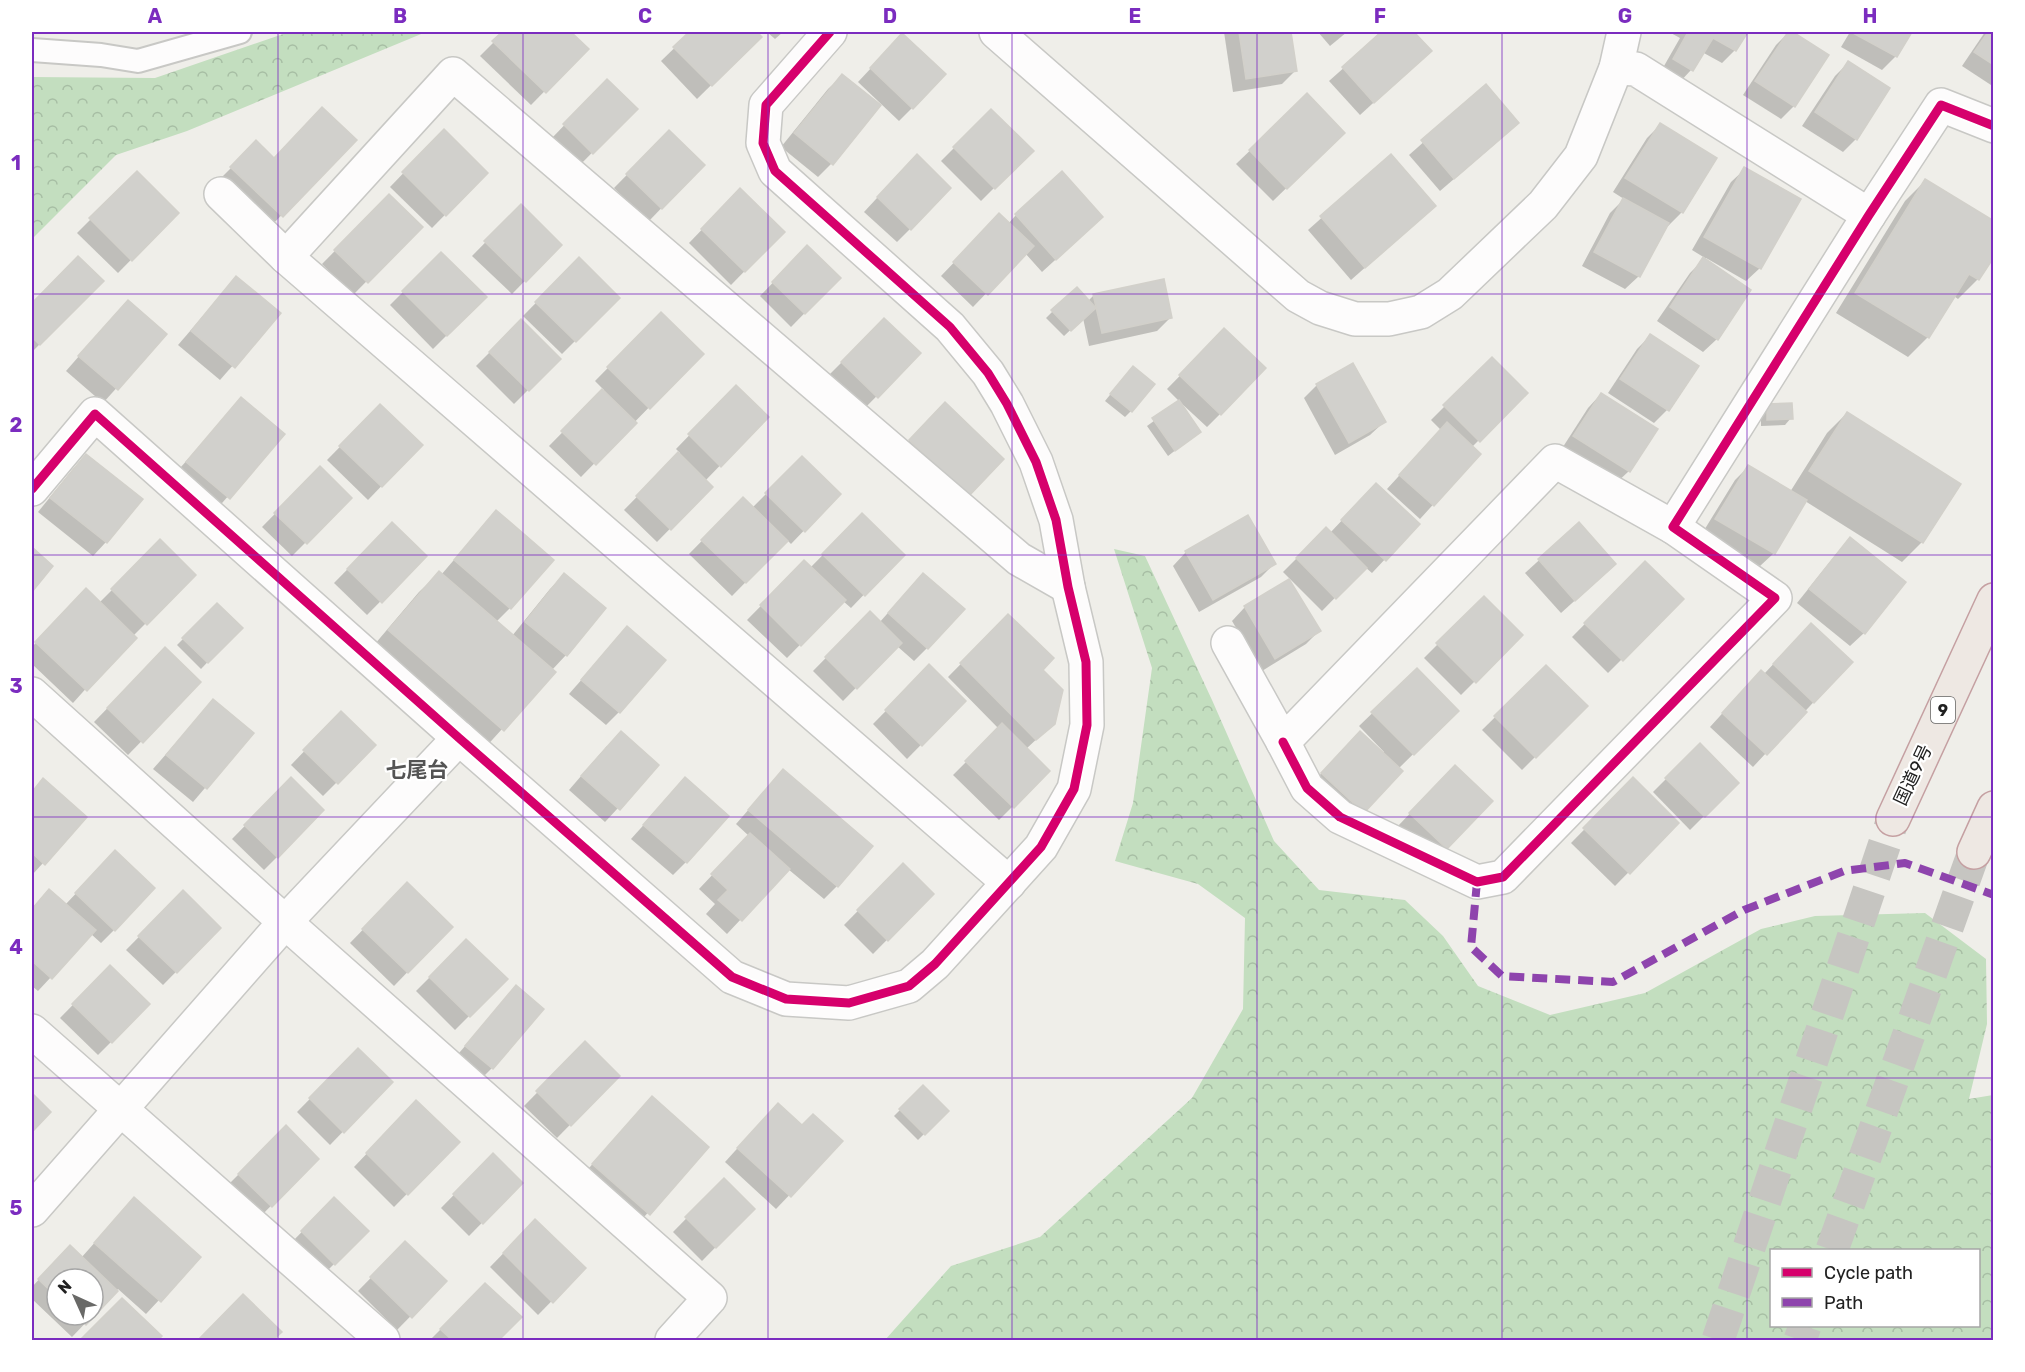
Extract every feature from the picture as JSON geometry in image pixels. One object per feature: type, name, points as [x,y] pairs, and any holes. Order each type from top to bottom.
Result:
[{"type":"highway","name":"国道9号","points":[[1893,819],[1994,600]]},
{"type":"highway","points":[[1974,852],[1994,808]]},
{"type":"street","points":[[32,489],[95,414],[732,977],[786,999],[849,1004],[909,986],[935,964],[1041,847],[1074,789],[1088,725],[1086,662],[1068,587],[1056,520],[1036,462],[1007,404],[988,373],[950,327],[775,171],[763,143],[766,105],[830,32]]},
{"type":"street","points":[[996,32],[1298,296],[1320,308],[1355,320],[1389,319],[1421,312],[1450,294],[1543,205],[1581,156],[1616,68],[1624,32]]},
{"type":"street","points":[[1616,68],[1636,69],[1869,214]]},
{"type":"street","points":[[286,257],[453,74],[1020,559],[1068,587]]},
{"type":"street","points":[[1673,527],[1869,214],[1941,105],[1994,126]]},
{"type":"street","points":[[221,194],[286,257],[1009,883]]},
{"type":"street","points":[[1228,643],[1307,788],[1340,817],[1477,882],[1503,877],[1775,598],[1673,527],[1555,461],[1283,742]]},
{"type":"street","points":[[32,694],[285,922],[710,1298],[672,1341]]},
{"type":"street","points":[[32,1209],[285,922],[459,738]]},
{"type":"street","points":[[32,1030],[383,1341]]},
{"type":"lane","points":[[32,50],[101,55],[138,61],[240,32]]},
{"type":"green space","points":[[289,32],[426,32],[187,131],[116,155],[32,239],[32,77],[155,78]]},
{"type":"green space","points":[[1114,549],[1145,556],[1274,841],[1319,890],[1405,900],[1443,936],[1478,986],[1550,1015],[1645,993],[1761,929],[1815,916],[1925,913],[1986,959],[1987,1024],[1969,1099],[1993,1095],[1993,1340],[885,1340],[951,1266],[1040,1237],[1192,1098],[1243,1009],[1245,918],[1198,884],[1115,861],[1133,803],[1152,668]]},
{"type":"building","points":[[502,32],[571,32],[589,49],[546,93],[492,41]]},
{"type":"building","points":[[689,32],[757,32],[762,37],[712,86],[673,47]]},
{"type":"building","points":[[1239,32],[1291,32],[1297,71],[1246,79]]},
{"type":"building","points":[[1381,32],[1414,32],[1432,51],[1374,103],[1342,67]]},
{"type":"building","points":[[1688,32],[1748,32],[1736,51],[1713,38],[1693,71],[1673,59]]},
{"type":"building","points":[[1788,32],[1793,32],[1829,55],[1795,107],[1755,81]]},
{"type":"building","points":[[1854,32],[1912,32],[1897,57]]},
{"type":"building","points":[[1988,32],[1994,32],[1994,65],[1974,52]]},
{"type":"building","points":[[902,33],[946,74],[913,109],[870,68]]},
{"type":"building","points":[[1848,61],[1890,88],[1857,140],[1815,112]]},
{"type":"building","points":[[842,74],[881,105],[833,165],[794,133]]},
{"type":"building","points":[[607,79],[638,109],[593,154],[563,124]]},
{"type":"building","points":[[1486,84],[1519,123],[1454,179],[1421,140]]},
{"type":"building","points":[[1307,93],[1345,133],[1287,189],[1249,150]]},
{"type":"building","points":[[322,107],[357,140],[283,217],[230,167],[256,140],[274,158]]},
{"type":"building","points":[[991,109],[1034,151],[995,189],[953,147]]},
{"type":"building","points":[[1660,123],[1717,158],[1683,213],[1625,178]]},
{"type":"building","points":[[444,129],[488,173],[446,216],[402,172]]},
{"type":"building","points":[[669,130],[705,165],[662,209],[626,174]]},
{"type":"building","points":[[917,154],[951,188],[911,230],[877,197]]},
{"type":"building","points":[[1391,154],[1436,206],[1365,268],[1320,216]]},
{"type":"building","points":[[1744,167],[1801,199],[1761,269],[1704,237]]},
{"type":"building","points":[[137,171],[179,213],[132,261],[89,218]]},
{"type":"building","points":[[1062,171],[1103,217],[1056,260],[1015,214]]},
{"type":"building","points":[[1925,179],[1994,221],[1994,257],[1979,280],[1969,274],[1929,338],[1855,293]]},
{"type":"building","points":[[740,188],[785,232],[745,272],[701,229]]},
{"type":"building","points":[[389,194],[423,227],[368,283],[334,250]]},
{"type":"building","points":[[1623,198],[1669,223],[1640,277],[1594,252]]},
{"type":"building","points":[[521,204],[562,245],[526,282],[484,241]]},
{"type":"building","points":[[999,213],[1034,246],[988,295],[953,262]]},
{"type":"building","points":[[807,245],[841,278],[805,314],[772,282]]},
{"type":"building","points":[[441,252],[487,297],[447,336],[402,291]]},
{"type":"building","points":[[78,256],[104,281],[40,345],[32,337],[32,303]]},
{"type":"building","points":[[579,257],[620,298],[576,342],[535,302]]},
{"type":"building","points":[[1703,257],[1751,290],[1718,340],[1670,307]]},
{"type":"building","points":[[236,276],[281,313],[235,368],[191,331]]},
{"type":"building","points":[[1164,279],[1172,318],[1102,333],[1093,294]]},
{"type":"building","points":[[1077,287],[1096,308],[1071,331],[1051,310]]},
{"type":"building","points":[[128,300],[167,334],[118,390],[78,356]]},
{"type":"building","points":[[661,312],[704,354],[650,409],[607,367]]},
{"type":"building","points":[[884,318],[921,353],[878,398],[841,362]]},
{"type":"building","points":[[521,319],[561,359],[529,391],[489,352]]},
{"type":"building","points":[[1224,328],[1266,368],[1221,415],[1179,375]]},
{"type":"building","points":[[1650,334],[1699,366],[1669,411],[1620,379]]},
{"type":"building","points":[[1492,357],[1528,393],[1480,442],[1443,405]]},
{"type":"building","points":[[1353,363],[1386,422],[1349,443],[1316,384]]},
{"type":"building","points":[[1133,366],[1155,384],[1132,412],[1110,394]]},
{"type":"building","points":[[736,385],[769,417],[721,467],[688,434]]},
{"type":"building","points":[[602,389],[637,423],[596,465],[561,431]]},
{"type":"building","points":[[1601,393],[1658,429],[1630,472],[1573,436]]},
{"type":"building","points":[[241,397],[285,434],[230,499],[186,462]]},
{"type":"building","points":[[1179,400],[1201,432],[1175,451],[1152,418]]},
{"type":"building","points":[[945,402],[1004,459],[968,497],[909,440]]},
{"type":"building","points":[[1792,403],[1793,419],[1767,420],[1767,404]]},
{"type":"building","points":[[380,404],[423,445],[382,487],[339,446]]},
{"type":"building","points":[[1847,412],[1961,484],[1923,543],[1809,471]]},
{"type":"building","points":[[1447,422],[1481,454],[1434,506],[1399,475]]},
{"type":"building","points":[[678,452],[713,487],[671,530],[636,496]]},
{"type":"building","points":[[86,454],[143,499],[107,543],[50,498]]},
{"type":"building","points":[[802,456],[841,494],[805,532],[765,493]]},
{"type":"building","points":[[1748,465],[1807,500],[1775,554],[1715,519]]},
{"type":"building","points":[[320,466],[352,498],[307,544],[274,513]]},
{"type":"building","points":[[1376,483],[1420,524],[1386,561],[1341,520]]},
{"type":"building","points":[[743,497],[788,541],[746,583],[701,540]]},
{"type":"building","points":[[496,510],[554,560],[511,609],[454,560]]},
{"type":"building","points":[[862,513],[905,555],[865,596],[822,554]]},
{"type":"building","points":[[1248,515],[1276,564],[1213,600],[1185,551]]},
{"type":"building","points":[[392,522],[427,556],[382,603],[347,569]]},
{"type":"building","points":[[1579,522],[1616,564],[1575,601],[1538,559]]},
{"type":"building","points":[[1326,527],[1367,568],[1336,599],[1296,558]]},
{"type":"building","points":[[1850,537],[1906,582],[1865,634],[1809,589]]},
{"type":"building","points":[[160,539],[196,575],[147,625],[111,589]]},
{"type":"building","points":[[32,547],[53,566],[32,592]]},
{"type":"building","points":[[804,560],[846,600],[801,646],[760,605]]},
{"type":"building","points":[[1645,561],[1684,599],[1623,661],[1584,623]]},
{"type":"building","points":[[439,571],[556,672],[504,731],[388,630]]},
{"type":"building","points":[[564,573],[606,608],[567,656],[525,622]]},
{"type":"building","points":[[923,573],[965,609],[928,649],[888,613]]},
{"type":"building","points":[[1289,579],[1321,631],[1275,659],[1244,606]]},
{"type":"building","points":[[86,588],[137,638],[87,691],[35,642]]},
{"type":"building","points":[[1484,596],[1523,635],[1476,683],[1436,643]]},
{"type":"building","points":[[217,603],[243,628],[208,663],[182,638]]},
{"type":"building","points":[[870,611],[902,643],[857,689],[825,657]]},
{"type":"building","points":[[1008,614],[1054,658],[1043,670],[1063,690],[1055,724],[1036,740],[960,663]]},
{"type":"building","points":[[1811,623],[1853,662],[1814,703],[1773,664]]},
{"type":"building","points":[[627,626],[666,660],[620,713],[581,680]]},
{"type":"building","points":[[165,647],[201,682],[143,743],[107,708]]},
{"type":"building","points":[[929,664],[966,701],[922,746],[885,710]]},
{"type":"building","points":[[1546,665],[1588,706],[1536,758],[1494,716]]},
{"type":"building","points":[[1417,668],[1459,711],[1414,755],[1371,712]]},
{"type":"building","points":[[1761,670],[1807,712],[1767,755],[1722,713]]},
{"type":"building","points":[[213,699],[254,733],[207,789],[166,755]]},
{"type":"building","points":[[341,711],[376,745],[338,784],[303,750]]},
{"type":"building","points":[[1002,723],[1050,771],[1014,808],[965,761]]},
{"type":"building","points":[[621,731],[659,765],[620,810],[581,776]]},
{"type":"building","points":[[1360,731],[1403,771],[1364,813],[1321,773]]},
{"type":"building","points":[[1700,743],[1739,783],[1705,817],[1665,778]]},
{"type":"building","points":[[1455,765],[1493,801],[1447,849],[1409,813]]},
{"type":"building","points":[[783,769],[873,846],[838,887],[748,810]]},
{"type":"building","points":[[291,777],[324,810],[278,858],[244,825]]},
{"type":"building","points":[[685,777],[729,816],[687,863],[643,825]]},
{"type":"building","points":[[1633,777],[1679,823],[1630,874],[1583,828]]},
{"type":"building","points":[[43,778],[87,817],[45,865],[32,853],[32,792]]},
{"type":"building","points":[[750,833],[790,869],[742,921],[718,900],[728,890],[711,874]]},
{"type":"building","points":[[115,850],[155,888],[115,931],[75,893]]},
{"type":"building","points":[[903,863],[934,894],[888,941],[857,910]]},
{"type":"building","points":[[407,882],[453,927],[408,973],[362,929]]},
{"type":"building","points":[[49,889],[96,930],[52,979],[32,961],[32,909]]},
{"type":"building","points":[[183,890],[221,928],[177,973],[138,936]]},
{"type":"building","points":[[466,939],[508,979],[470,1017],[429,977]]},
{"type":"building","points":[[110,965],[150,1004],[112,1043],[72,1004]]},
{"type":"building","points":[[516,985],[544,1009],[493,1069],[465,1046]]},
{"type":"building","points":[[585,1041],[620,1076],[571,1126],[536,1091]]},
{"type":"building","points":[[358,1048],[393,1082],[344,1133],[309,1098]]},
{"type":"building","points":[[923,1085],[949,1111],[925,1135],[899,1109]]},
{"type":"building","points":[[32,1093],[51,1112],[32,1132]]},
{"type":"building","points":[[652,1096],[709,1147],[650,1215],[592,1164]]},
{"type":"building","points":[[416,1100],[460,1142],[408,1195],[366,1153]]},
{"type":"building","points":[[778,1103],[802,1125],[813,1114],[843,1141],[791,1197],[737,1148]]},
{"type":"building","points":[[286,1125],[319,1159],[272,1207],[238,1174]]},
{"type":"building","points":[[493,1153],[523,1183],[483,1224],[453,1194]]},
{"type":"building","points":[[724,1178],[755,1209],[716,1248],[685,1217]]},
{"type":"building","points":[[134,1197],[201,1257],[161,1302],[94,1243]]},
{"type":"building","points":[[334,1197],[369,1231],[335,1265],[301,1231]]},
{"type":"building","points":[[535,1219],[586,1268],[553,1303],[503,1253]]},
{"type":"building","points":[[405,1241],[447,1281],[412,1318],[370,1277]]},
{"type":"building","points":[[70,1245],[93,1267],[49,1267]]},
{"type":"building","points":[[45,1272],[45,1286],[38,1279]]},
{"type":"building","points":[[105,1279],[118,1291],[105,1305]]},
{"type":"building","points":[[485,1283],[522,1317],[499,1340],[452,1340],[440,1329]]},
{"type":"building","points":[[243,1294],[282,1332],[273,1340],[198,1340]]},
{"type":"building","points":[[122,1298],[162,1336],[158,1340],[80,1340],[93,1327],[105,1327],[105,1315]]},
{"type":"tunnel","points":[[1718,1340],[1893,819]]},
{"type":"tunnel","points":[[1832,1249],[1974,852]]},
{"type":"tunnel","points":[[1800,1340],[1805,1327]]},
{"type":"marked path","points":[[1477,882],[1471,947],[1502,976],[1613,982],[1744,910],[1844,871],[1905,863],[1994,895]]},
{"type":"cycle path","points":[[32,489],[95,414],[732,977],[786,999],[849,1003],[909,986],[935,964],[1041,847],[1074,789],[1087,725],[1086,662],[1068,587],[1056,520],[1036,462],[1007,404],[988,373],[950,327],[775,171],[763,143],[766,105],[830,32]]},
{"type":"cycle path","points":[[1283,742],[1307,788],[1340,817],[1477,882],[1503,877],[1775,598],[1673,527],[1869,215],[1941,105],[1994,126]]},
{"type":"district","name":"七尾台","points":[[417,769]]}]
